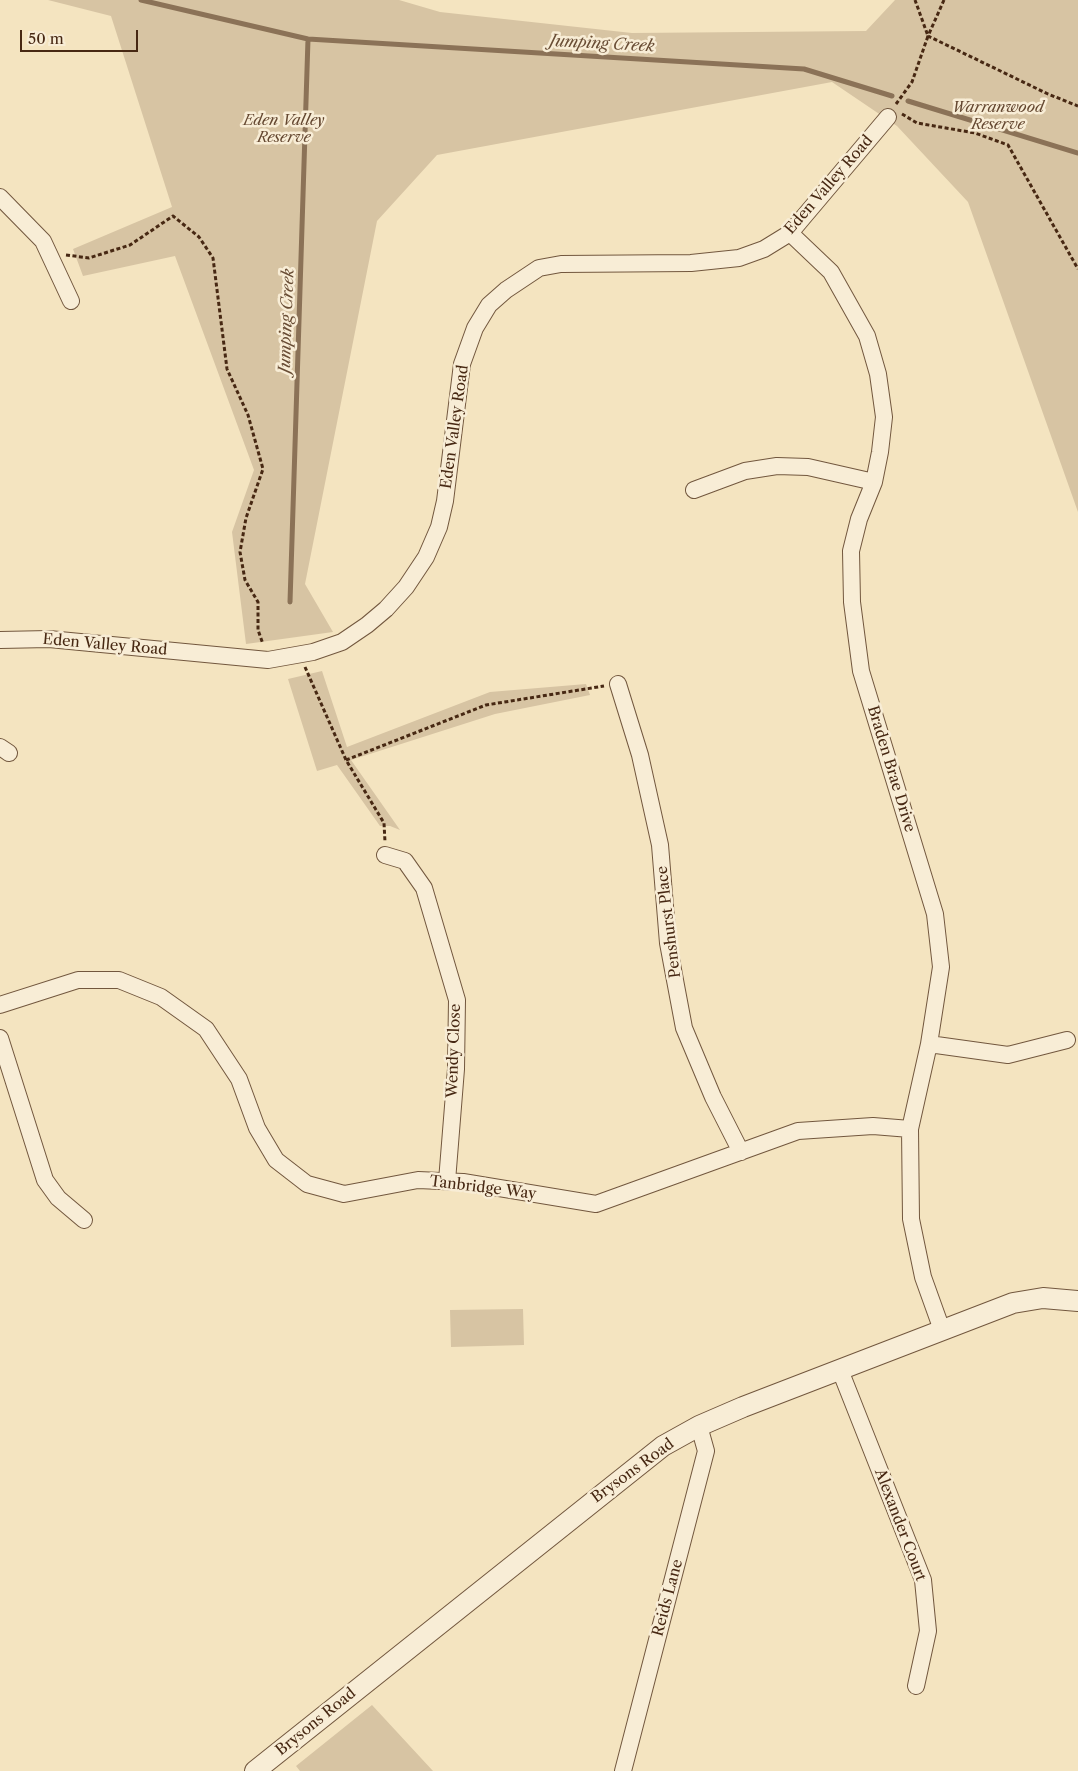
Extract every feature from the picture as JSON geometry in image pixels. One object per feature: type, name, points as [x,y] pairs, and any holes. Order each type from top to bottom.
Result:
[{"type":"street","name":"Eden Valley Road","points":[[0,640],[49,639],[268,660],[300,655],[342,642],[386,609],[406,587],[426,557],[439,527],[445,501],[462,364],[474,328],[489,305],[506,290],[539,268],[561,264],[690,263],[739,258],[764,249],[790,233],[890,112]]},
{"type":"street","points":[[0,197],[43,241],[71,301]]},
{"type":"street","name":"Braden Brae Drive","points":[[790,233],[831,272],[867,336],[878,374],[884,417],[874,482],[859,519],[851,551],[852,602],[861,671],[935,914],[941,967],[929,1044],[910,1130],[911,1219],[924,1277],[942,1330]]},
{"type":"street","points":[[694,490],[746,472],[777,466],[808,467],[874,482]]},
{"type":"street","name":"Penshurst Place","points":[[618,684],[640,754],[660,845],[668,943],[684,1028],[713,1097],[741,1152]]},
{"type":"street","name":"Wendy Close","points":[[385,855],[405,861],[424,888],[457,1000],[456,1069],[447,1181]]},
{"type":"street","name":"Tanbridge Way","points":[[0,1004],[78,980],[119,980],[161,997],[206,1030],[239,1079],[257,1128],[276,1160],[308,1184],[344,1194],[418,1180],[447,1181],[596,1204],[798,1131],[873,1126],[910,1130]]},
{"type":"street","points":[[0,1038],[45,1180],[58,1198],[84,1220]]},
{"type":"street","points":[[929,1044],[1008,1055],[1067,1040]]},
{"type":"street","name":"Brysons Road","points":[[255,1771],[595,1498],[663,1446],[699,1426],[1013,1303],[1043,1298],[1078,1302]]},
{"type":"street","name":"Alexander Court","points":[[840,1370],[923,1580],[928,1631],[916,1686]]},
{"type":"street","name":"Reids Lane","points":[[623,1771],[706,1451],[699,1426]]},
{"type":"path","points":[[915,0],[928,36],[1048,94],[1078,106]]},
{"type":"path","points":[[944,0],[928,36],[912,82],[890,112],[917,123],[975,133],[1008,144],[1078,269]]},
{"type":"path","points":[[50,254],[89,258],[130,245],[173,216],[199,237],[213,258],[227,369],[248,415],[263,470],[246,518],[240,552],[245,580],[258,602],[258,630],[268,660]]},
{"type":"path","points":[[300,655],[346,760],[384,823],[385,855]]},
{"type":"path","points":[[346,760],[486,705],[618,684]]},
{"type":"green space","name":"Eden Valley Reserve","points":[[48,0],[399,0],[440,12],[632,33],[866,31],[895,0],[1078,0],[1078,512],[968,202],[897,126],[832,82],[437,155],[377,221],[305,584],[333,632],[246,644],[232,532],[254,470],[175,256],[83,276],[73,249],[172,207],[111,16]]},
{"type":"green space","points":[[322,671],[347,747],[490,692],[586,684],[590,695],[495,714],[351,760],[400,830],[390,826],[380,826],[337,765],[317,771],[288,679]]},
{"type":"green space","points":[[523,1309],[524,1345],[451,1347],[450,1310]]},
{"type":"green space","points":[[372,1705],[433,1771],[300,1771],[296,1766]]},
{"type":"waterway","name":"Jumping Creek","points":[[141,0],[308,39],[804,69],[892,96]]},
{"type":"waterway","name":"Jumping Creek","points":[[290,602],[308,39]]},
{"type":"waterway","name":"Jumping Creek","points":[[908,101],[1078,153]]},
{"type":"park label","name":"Warranwood Reserve","points":[[998,116]]}]
